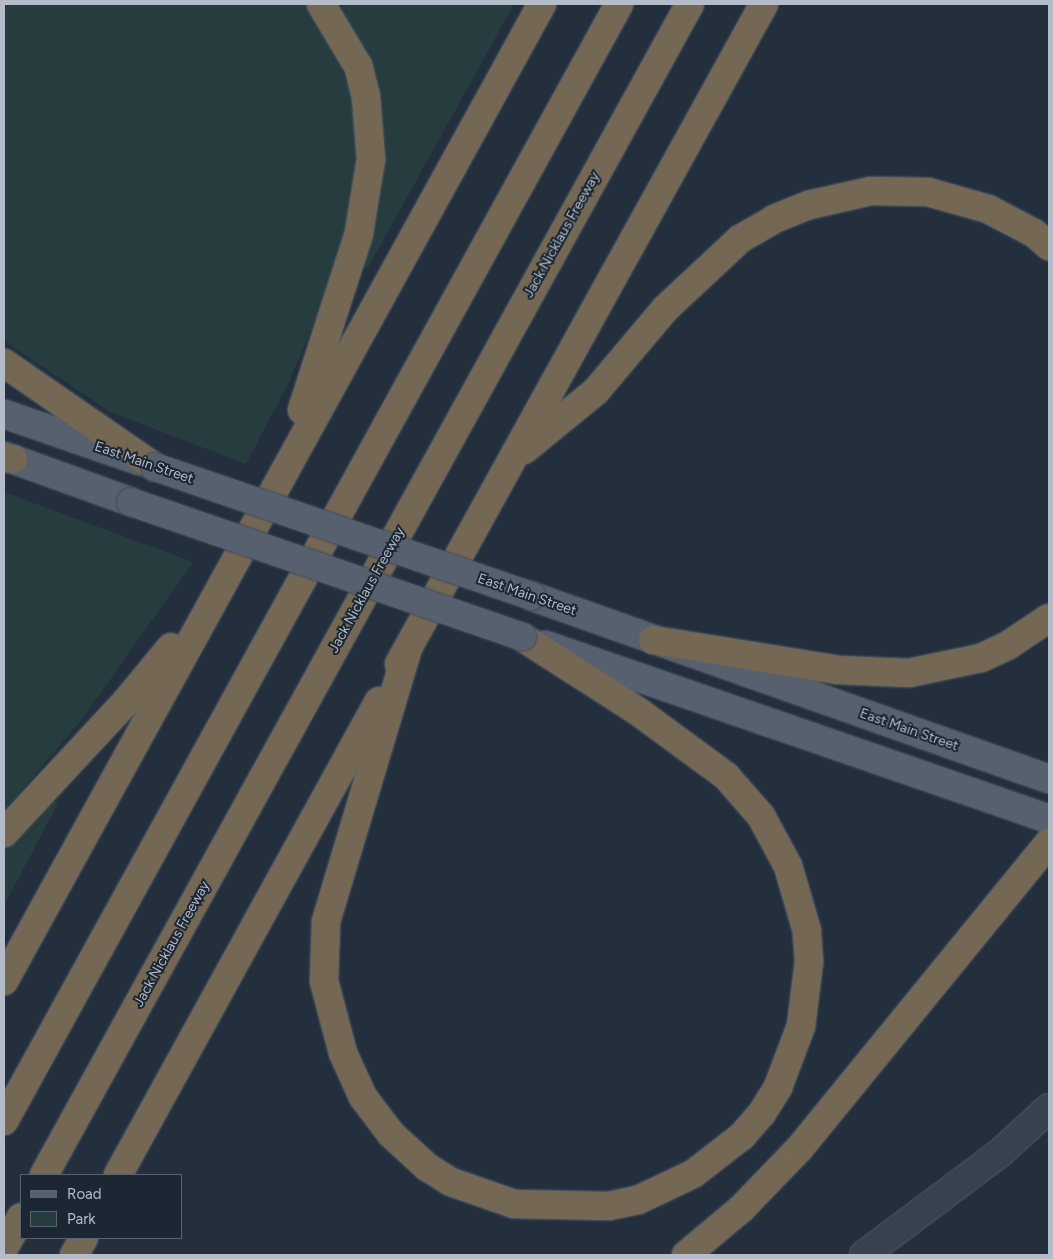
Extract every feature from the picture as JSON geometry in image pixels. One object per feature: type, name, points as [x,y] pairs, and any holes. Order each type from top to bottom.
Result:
[{"type":"highway","points":[[276,484],[342,294],[368,194],[371,133],[366,97],[358,66],[321,4]]},
{"type":"highway","points":[[4,981],[215,591],[542,4]]},
{"type":"highway","points":[[4,1121],[619,4]]},
{"type":"highway","name":"Jack Nicklaus Freeway","points":[[45,1174],[690,4]]},
{"type":"highway","points":[[119,1174],[764,4]]},
{"type":"highway","points":[[513,459],[596,391],[665,309],[733,245],[774,219],[800,208],[871,191],[928,192],[988,209],[1034,233],[1049,246]]},
{"type":"highway","points":[[4,363],[155,467]]},
{"type":"highway","points":[[4,832],[125,703],[215,591]]},
{"type":"highway","points":[[653,640],[838,670],[909,673],[981,658],[1007,646],[1049,618]]},
{"type":"highway","points":[[408,648],[326,922],[324,981],[343,1053],[363,1097],[391,1134],[427,1167],[451,1182],[514,1204],[608,1206],[638,1200],[694,1174],[742,1136],[762,1113],[778,1086],[801,1026],[809,962],[807,931],[800,897],[762,816],[726,776],[639,712],[522,637]]},
{"type":"highway","points":[[686,1255],[741,1209],[799,1149],[1049,843]]},
{"type":"highway","points":[[4,1248],[20,1219]]},
{"type":"highway","points":[[74,1255],[83,1239]]},
{"type":"main road","name":"East Main Street","points":[[4,414],[531,596],[1049,779]]},
{"type":"main road","points":[[7,458],[1049,819]]},
{"type":"lane","points":[[872,1253],[1001,1152],[1049,1108]]},
{"type":"green space","points":[[4,4],[306,4],[332,40],[356,109],[358,173],[353,203],[334,276],[289,382],[246,464],[110,412],[4,341]]},
{"type":"green space","points":[[339,4],[514,4],[368,268],[363,265],[378,213],[385,143],[373,75],[361,43]]},
{"type":"green space","points":[[4,492],[193,562],[83,718],[4,811]]},
{"type":"green space","points":[[50,799],[58,803],[4,906],[4,846]]}]
